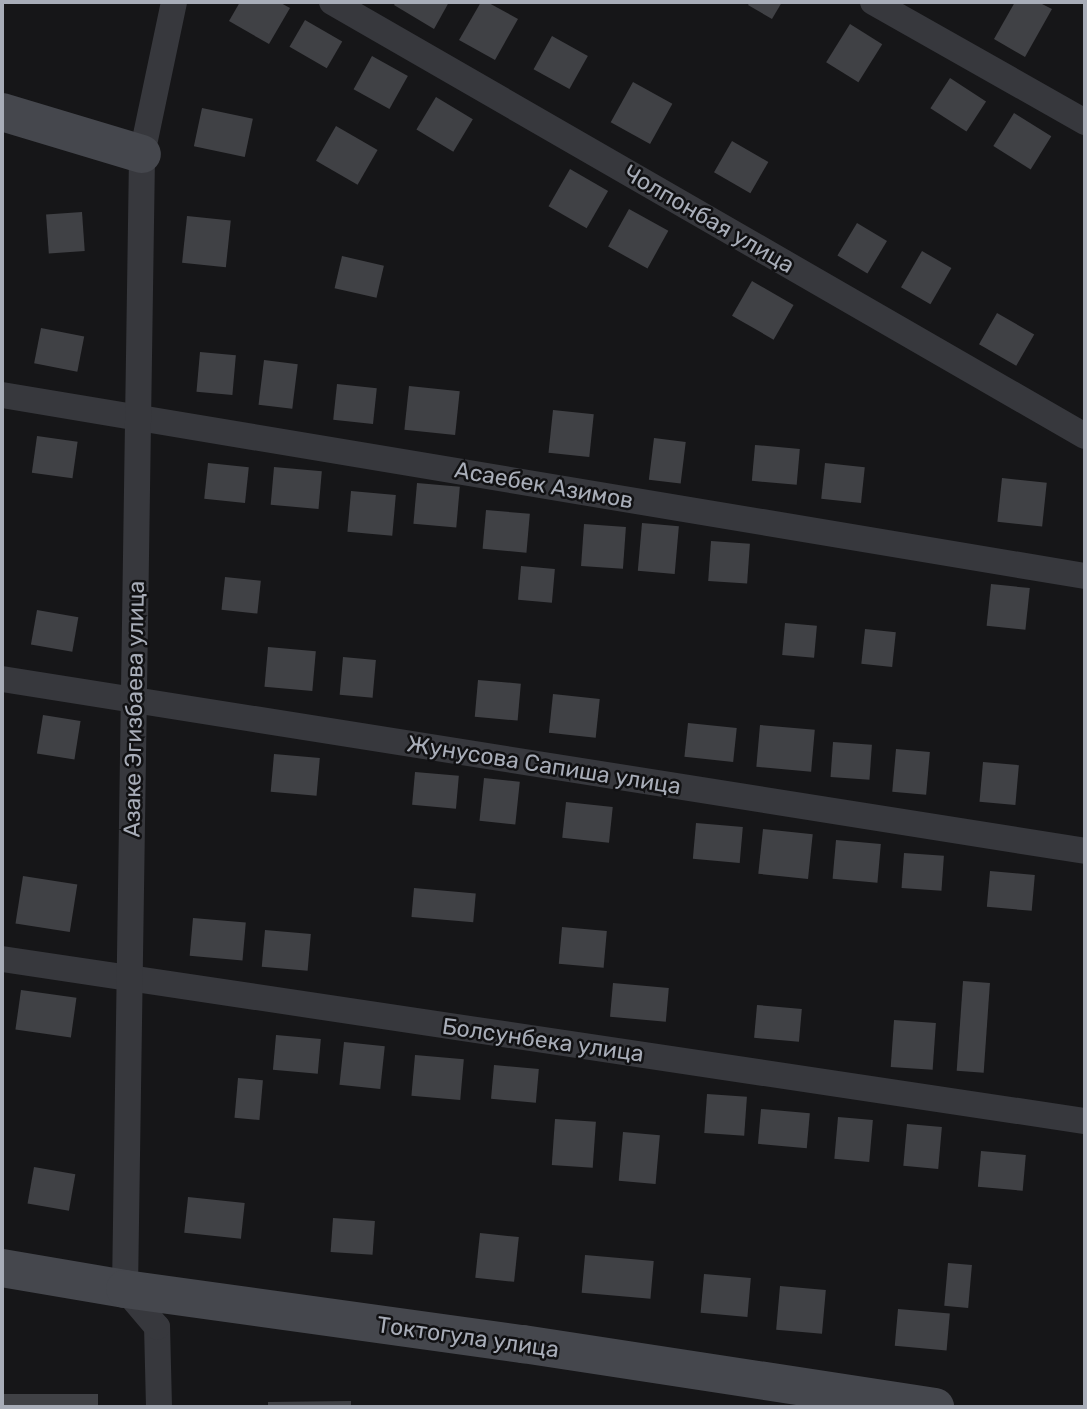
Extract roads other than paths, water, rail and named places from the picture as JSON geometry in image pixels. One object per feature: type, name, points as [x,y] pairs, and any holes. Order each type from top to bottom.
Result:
[{"type":"street","name":"Азаке Эгизбаева улица","points":[[125,1289],[142,154],[174,2]]},
{"type":"street","name":"Чолпонбая улица","points":[[332,2],[1085,436]]},
{"type":"street","points":[[873,2],[1085,122]]},
{"type":"street","points":[[2,112],[142,154]]},
{"type":"street","name":"Асаебек Азимов","points":[[2,395],[1085,576]]},
{"type":"street","name":"Жунусова Сапиша улица","points":[[2,679],[1085,851]]},
{"type":"street","name":"Болсунбека улица","points":[[2,959],[1085,1121]]},
{"type":"street","name":"Токтогула улица","points":[[2,1268],[125,1289],[523,1344],[935,1407]]},
{"type":"street","points":[[125,1289],[158,1327],[159,1407]]}]
